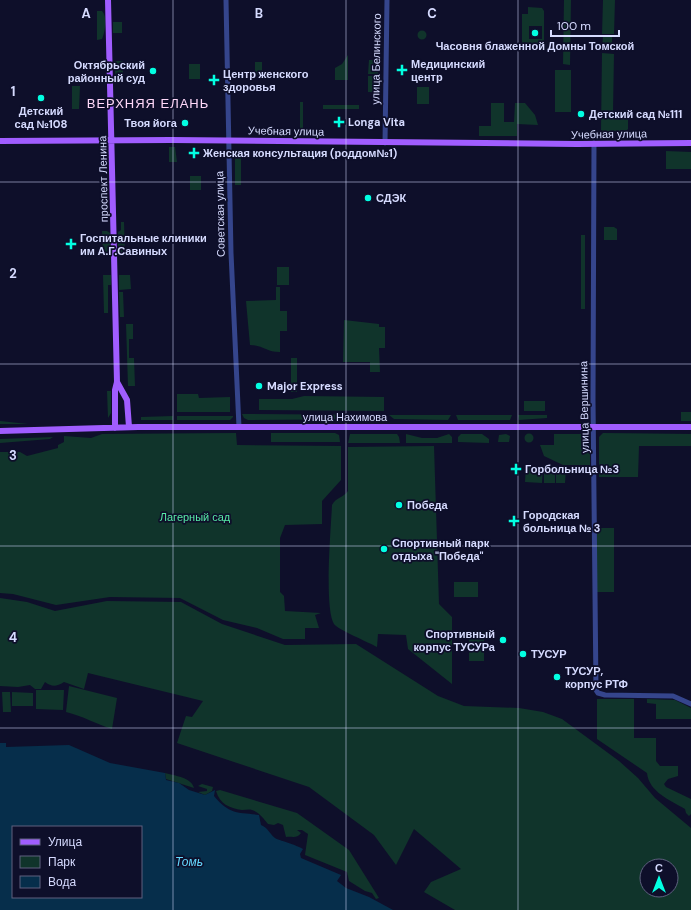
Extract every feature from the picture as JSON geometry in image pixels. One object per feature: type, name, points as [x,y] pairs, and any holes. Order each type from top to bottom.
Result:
[{"type":"main road","name":"проспект Ленина","points":[[108,0],[117,382],[115,428]]},
{"type":"main road","name":"Учебная улица","points":[[0,141],[229,140],[385,143],[691,143]]},
{"type":"main road","name":"проспект Ленина","points":[[117,382],[128,405],[129,427]]},
{"type":"main road","points":[[115,406],[121,409],[128,405]]},
{"type":"main road","name":"улица Нахимова","points":[[0,431],[129,427],[691,427]]},
{"type":"street","name":"Советская улица","points":[[226,0],[231,262],[239,427]]},
{"type":"street","name":"улица Белинского","points":[[385,143],[387,0]]},
{"type":"street","name":"улица Вершинина","points":[[594,144],[596,686],[598,693],[672,696],[691,704]]},
{"type":"green space","points":[[564,0],[571,0],[570,65],[563,64]]},
{"type":"green space","points":[[603,0],[615,0],[614,34],[602,34]]},
{"type":"green space","points":[[528,7],[542,8],[544,11],[544,49],[522,49],[522,14],[528,14]],"holes":[[[529,26],[542,26],[542,39],[529,39]]]},
{"type":"green space","points":[[97,11],[102,11],[104,14],[105,29],[102,39],[97,40]]},
{"type":"green space","points":[[113,22],[122,22],[122,33],[113,33]]},
{"type":"green space","points":[[420,31],[424,31],[426,35],[424,39],[420,39],[418,37],[418,33]]},
{"type":"green space","points":[[603,35],[612,36],[612,51],[602,51]]},
{"type":"green space","points":[[602,53],[614,54],[613,112],[628,112],[628,129],[626,131],[601,130]]},
{"type":"green space","points":[[348,55],[348,80],[335,80],[335,68],[342,64]]},
{"type":"green space","points":[[369,60],[378,60],[378,74],[368,74]]},
{"type":"green space","points":[[114,61],[123,61],[123,81],[116,81]]},
{"type":"green space","points":[[255,62],[262,62],[262,75],[255,75]]},
{"type":"green space","points":[[189,64],[200,64],[200,79],[189,79]]},
{"type":"green space","points":[[555,70],[571,70],[571,112],[555,112]]},
{"type":"green space","points":[[368,76],[378,76],[378,92],[368,92]]},
{"type":"green space","points":[[72,86],[80,86],[79,109],[72,109]]},
{"type":"green space","points":[[417,87],[429,87],[429,104],[417,104]]},
{"type":"green space","points":[[300,102],[303,102],[303,133],[300,133]]},
{"type":"green space","points":[[491,103],[504,103],[504,122],[514,122],[515,103],[525,103],[535,115],[538,125],[517,124],[517,136],[479,136],[479,126],[491,126]]},
{"type":"green space","points":[[323,105],[359,105],[359,109],[323,109]]},
{"type":"green space","points":[[169,147],[175,147],[177,162],[169,162]]},
{"type":"green space","points":[[235,150],[241,150],[241,185],[235,185]]},
{"type":"green space","points":[[666,151],[691,152],[691,169],[666,169]]},
{"type":"green space","points":[[190,176],[201,176],[201,190],[190,190]]},
{"type":"green space","points":[[121,222],[124,222],[125,255],[118,255],[118,232],[121,230]]},
{"type":"green space","points":[[604,227],[614,227],[617,229],[617,240],[604,240]]},
{"type":"green space","points":[[102,231],[107,231],[110,233],[110,256],[103,256]]},
{"type":"green space","points":[[581,235],[585,235],[585,309],[581,309]]},
{"type":"green space","points":[[277,267],[289,267],[289,285],[277,285]]},
{"type":"green space","points":[[103,275],[111,275],[111,285],[108,285],[108,313],[104,313]]},
{"type":"green space","points":[[119,275],[130,275],[131,289],[119,290]]},
{"type":"green space","points":[[276,287],[280,287],[280,311],[287,311],[287,331],[280,331],[280,352],[250,345],[246,301],[276,300]]},
{"type":"green space","points":[[119,292],[123,292],[124,317],[120,317]]},
{"type":"green space","points":[[344,320],[379,324],[379,327],[385,327],[385,348],[379,348],[380,372],[370,372],[370,362],[343,362]]},
{"type":"green space","points":[[126,324],[133,324],[133,339],[129,339],[129,358],[134,358],[135,386],[128,386]]},
{"type":"green space","points":[[291,358],[297,358],[297,392],[291,392]]},
{"type":"green space","points":[[107,391],[111,391],[111,413],[108,418]]},
{"type":"green space","points":[[177,394],[198,394],[199,398],[230,397],[230,412],[177,412]]},
{"type":"green space","points":[[304,396],[384,397],[384,411],[259,410],[259,399],[292,399]]},
{"type":"green space","points":[[524,401],[545,401],[545,411],[524,411]]},
{"type":"green space","points":[[681,412],[691,412],[691,421],[681,421]]},
{"type":"green space","points":[[242,414],[384,415],[381,419],[248,420],[244,418]]},
{"type":"green space","points":[[389,415],[451,415],[448,420],[394,419]]},
{"type":"green space","points":[[456,415],[512,415],[510,420],[458,420]]},
{"type":"green space","points":[[518,415],[547,415],[547,418],[519,420]]},
{"type":"green space","points":[[173,416],[173,420],[141,420],[141,417]]},
{"type":"green space","points":[[177,416],[233,417],[230,420],[177,420]]},
{"type":"green space","points":[[0,421],[28,424],[0,424]]},
{"type":"green space","name":"Лагерный сад","points":[[236,433],[237,445],[341,446],[341,480],[322,501],[322,524],[285,525],[280,538],[280,592],[284,596],[285,611],[321,613],[315,615],[319,628],[305,628],[305,639],[283,639],[257,628],[223,620],[180,598],[110,597],[56,605],[13,594],[0,593],[0,452],[20,452],[27,456],[58,448],[58,445],[64,442],[64,436],[91,438],[102,434]]},
{"type":"green space","points":[[271,433],[335,433],[339,435],[340,442],[271,442]]},
{"type":"green space","points":[[529,433],[534,438],[529,443],[524,438]]},
{"type":"green space","points":[[603,433],[691,434],[691,446],[639,446],[638,477],[599,477],[599,437]]},
{"type":"green space","points":[[350,434],[397,434],[400,443],[348,443]]},
{"type":"green space","points":[[406,434],[422,438],[437,438],[449,434],[452,437],[452,443],[406,443]]},
{"type":"green space","points":[[461,434],[482,434],[489,439],[489,443],[458,442],[458,437]]},
{"type":"green space","points":[[506,434],[510,436],[509,442],[498,442],[499,435]]},
{"type":"green space","points":[[554,434],[583,434],[584,440],[590,440],[590,465],[563,465],[544,456],[540,445],[554,445]]},
{"type":"green space","points":[[53,437],[50,439],[0,443],[0,439]]},
{"type":"green space","name":"Спортивный парк отдыха \"Победа\"","points":[[434,446],[439,604],[452,617],[452,684],[408,649],[406,635],[378,634],[377,647],[336,626],[331,615],[329,601],[332,505],[335,500],[348,491],[348,447]]},
{"type":"green space","points":[[544,465],[555,466],[555,483],[544,483]]},
{"type":"green space","points":[[526,466],[543,466],[542,483],[525,482]]},
{"type":"green space","points":[[556,466],[566,469],[565,483],[556,483]]},
{"type":"green space","points":[[597,528],[614,528],[614,592],[596,592]]},
{"type":"green space","points":[[454,582],[478,582],[478,597],[454,597]]},
{"type":"green space","points":[[0,598],[27,602],[55,611],[107,601],[181,602],[222,624],[285,645],[356,644],[438,696],[464,706],[519,708],[543,712],[562,719],[619,761],[638,778],[655,798],[691,828],[691,910],[455,910],[424,892],[431,882],[461,869],[414,829],[396,865],[374,835],[309,787],[177,743],[186,716],[192,717],[203,701],[88,673],[84,689],[64,682],[54,686],[45,682],[41,689],[35,689],[30,685],[18,687],[0,686]]},
{"type":"green space","points":[[469,632],[484,632],[484,661],[469,661]]},
{"type":"green space","points":[[69,686],[117,698],[112,729],[66,712]]},
{"type":"green space","points":[[36,690],[64,690],[63,710],[36,709]]},
{"type":"green space","points":[[2,692],[10,692],[11,712],[3,712]]},
{"type":"green space","points":[[12,692],[33,693],[33,706],[12,706]]},
{"type":"green space","points":[[597,699],[634,699],[634,738],[656,738],[656,761],[660,766],[678,766],[678,776],[668,779],[664,784],[666,787],[691,799],[691,814],[689,816],[685,809],[667,799],[656,790],[649,780],[647,773],[597,739]]},
{"type":"green space","points":[[647,699],[675,700],[691,708],[691,719],[656,719],[656,704],[647,703]]},
{"type":"green space","points":[[165,773],[190,781],[194,788],[166,779]]},
{"type":"green space","points":[[202,784],[213,787],[212,791],[205,795],[198,792],[207,791],[207,789],[198,786]]},
{"type":"green space","points":[[220,790],[297,813],[349,850],[379,898],[376,899],[372,893],[365,891],[349,881],[347,872],[305,855],[308,834],[302,830],[297,830],[301,833],[298,836],[286,837],[283,825],[278,823],[274,825],[268,824],[255,811],[237,809],[226,805],[220,799],[216,791]]},
{"type":"water","name":"Томь","points":[[0,743],[6,743],[6,747],[69,745],[110,763],[165,773],[166,780],[179,783],[189,790],[205,795],[215,790],[214,796],[229,810],[239,813],[259,815],[261,825],[275,838],[303,849],[300,854],[301,858],[341,875],[337,881],[346,888],[369,897],[393,910],[0,910]]},
{"type":"place","name":"Часовня блаженной Домны Томской","points":[[535,33]]},
{"type":"place","name":"Медицинский центр","points":[[402,70]]},
{"type":"place","name":"Октябрьский районный суд","points":[[153,71]]},
{"type":"place","name":"Центр женского здоровья","points":[[214,80]]},
{"type":"place","name":"Детский сад №108","points":[[41,98]]},
{"type":"place","name":"Детский сад №111","points":[[581,114]]},
{"type":"place","name":"Longa Vita","points":[[339,122]]},
{"type":"place","name":"Твоя йога","points":[[185,123]]},
{"type":"place","name":"Женская консультация (роддом№1)","points":[[194,153]]},
{"type":"place","name":"СДЭК","points":[[368,198]]},
{"type":"place","name":"Госпитальные клиники им А.Г.Савиных","points":[[71,244]]},
{"type":"place","name":"Major Express","points":[[259,386]]},
{"type":"place","name":"Горбольница №3","points":[[516,469]]},
{"type":"place","name":"Победа","points":[[399,505]]},
{"type":"place","name":"Городская больница № 3","points":[[514,521]]},
{"type":"place","name":"Спортивный парк отдыха \"Победа\"","points":[[384,549]]},
{"type":"place","name":"Спортивный корпус ТУСУРа","points":[[503,640]]},
{"type":"place","name":"ТУСУР","points":[[523,654]]},
{"type":"place","name":"ТУСУР, корпус РТФ","points":[[557,677]]},
{"type":"district","name":"ВЕРХНЯЯ ЕЛАНЬ","points":[[148,103]]}]
